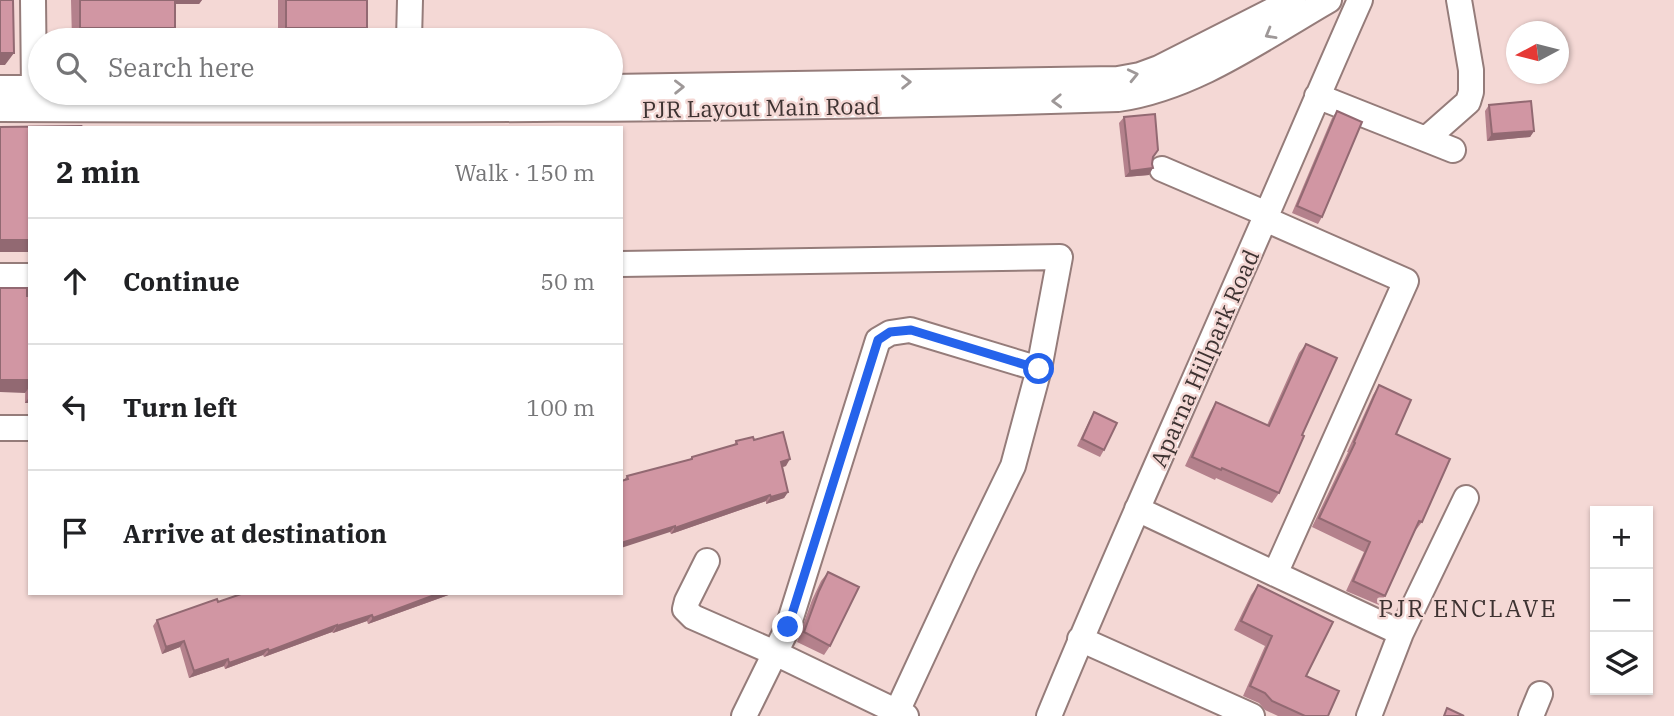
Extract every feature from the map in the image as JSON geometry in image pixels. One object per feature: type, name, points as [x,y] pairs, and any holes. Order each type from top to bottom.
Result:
[{"type":"street","points":[[33,0],[34,28]]},
{"type":"street","points":[[409,28],[410,0]]},
{"type":"street","points":[[623,87],[1118,79],[1159,68],[1293,0]]},
{"type":"street","name":"PJR Layout Main Road","points":[[599,105],[742,108],[1118,99],[1141,96],[1210,69],[1329,0]]},
{"type":"street","name":"Aparna Hillpark Road","points":[[1049,716],[1080,639],[1360,0]]},
{"type":"street","points":[[1426,139],[1468,102],[1471,92],[1471,70],[1459,0]]},
{"type":"street","points":[[0,88],[28,88]]},
{"type":"street","points":[[1317,96],[1453,150]]},
{"type":"street","name":"PJR Layout Main Road","points":[[0,109],[366,119],[399,105]]},
{"type":"street","points":[[1162,169],[1406,281],[1275,574]]},
{"type":"street","points":[[623,264],[1060,257],[1039,369],[1013,466],[965,565],[900,715],[775,653],[694,617],[685,609],[706,561]]},
{"type":"street","points":[[0,276],[28,276]]},
{"type":"street","points":[[744,716],[788,627],[878,340],[890,332],[911,330],[1039,369]]},
{"type":"street","points":[[0,428],[28,428]]},
{"type":"street","points":[[1369,716],[1401,633],[1466,498]]},
{"type":"street","points":[[1137,509],[1401,633]]},
{"type":"street","points":[[1080,639],[1252,716]]},
{"type":"building","points":[[0,0],[13,0],[14,53],[0,53]]},
{"type":"building","points":[[80,0],[175,0],[175,28],[80,28]]},
{"type":"building","points":[[286,0],[367,0],[367,28],[286,28]]},
{"type":"building","points":[[1531,101],[1534,131],[1492,134],[1489,105]]},
{"type":"building","points":[[1337,111],[1362,122],[1322,217],[1297,206]]},
{"type":"building","points":[[1155,114],[1158,150],[1153,157],[1153,168],[1130,171],[1124,117]]},
{"type":"building","points":[[0,127],[28,127],[28,240],[0,240]]},
{"type":"building","points":[[0,288],[27,288],[28,380],[0,380]]},
{"type":"building","points":[[1306,344],[1337,358],[1279,493],[1192,457],[1216,402],[1269,426]]},
{"type":"building","points":[[1379,385],[1411,400],[1396,434],[1450,459],[1385,596],[1353,581],[1370,542],[1319,518]]},
{"type":"building","points":[[1094,412],[1117,423],[1104,450],[1082,439]]},
{"type":"building","points":[[783,432],[790,459],[781,462],[788,492],[771,497],[770,495],[675,528],[623,542],[623,480],[628,479],[627,476],[692,459],[737,444],[736,441],[753,437],[754,440]]},
{"type":"building","points":[[828,572],[859,587],[830,646],[804,632]]},
{"type":"building","points":[[1258,585],[1333,622],[1306,676],[1339,691],[1328,716],[1305,716],[1272,701],[1265,693],[1250,686],[1272,636],[1241,621]]},
{"type":"building","points":[[238,595],[435,595],[373,618],[372,615],[337,625],[269,651],[268,649],[229,663],[228,659],[194,671],[184,641],[166,647],[157,620],[217,599],[218,602]]},
{"type":"building","points":[[1447,708],[1464,716],[1444,716]]},
{"type":"district","name":"PJR ENCLAVE","points":[[1468,608]]},
{"type":"route","points":[[788,627],[878,340],[890,332],[911,330],[1039,369]]}]
